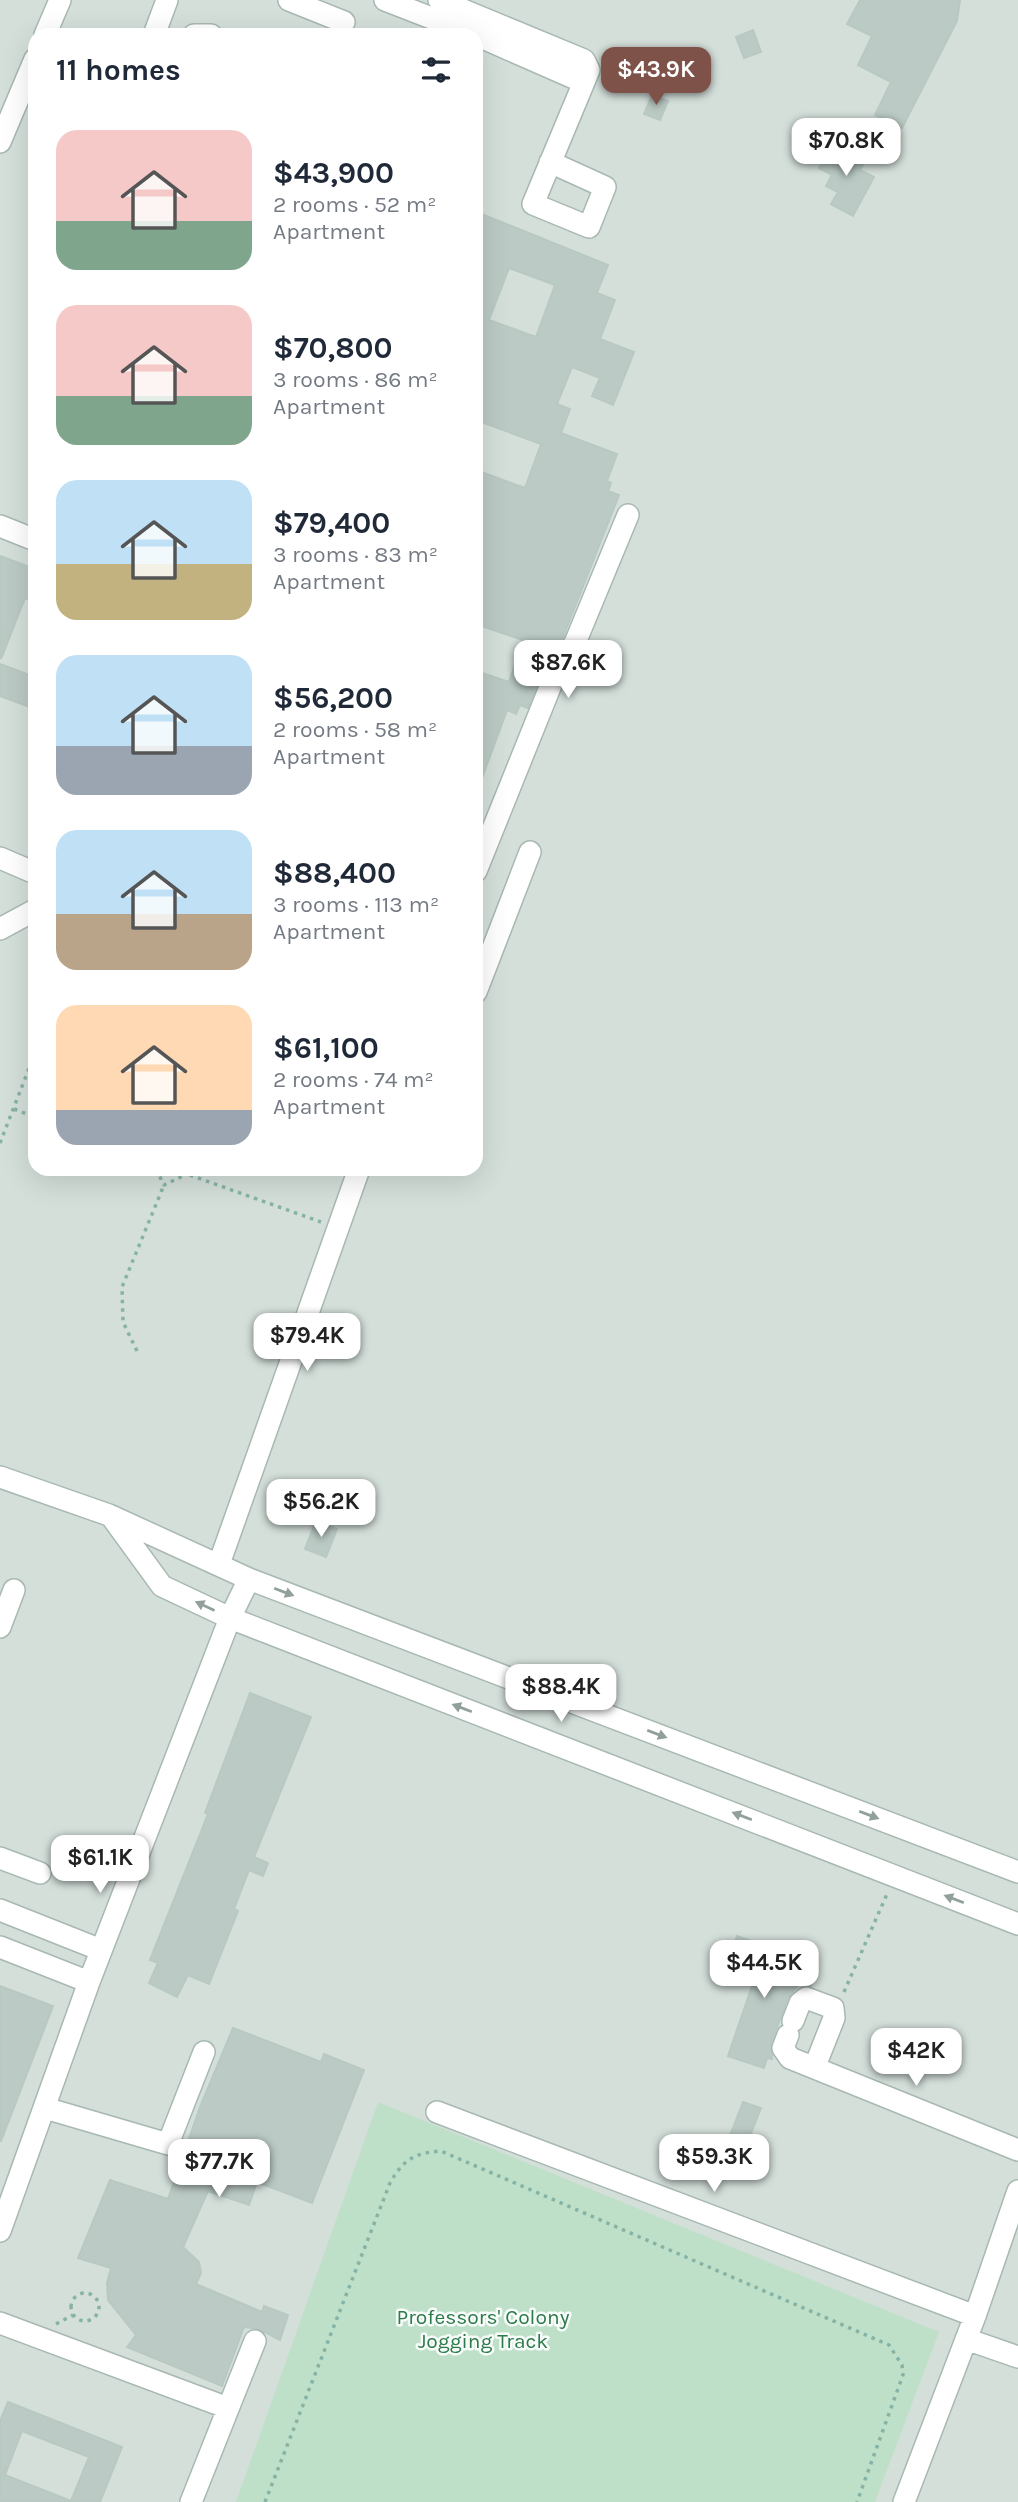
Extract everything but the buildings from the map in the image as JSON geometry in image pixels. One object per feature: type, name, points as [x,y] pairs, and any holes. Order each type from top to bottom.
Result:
[{"type":"street","points":[[48,28],[60,0]]},
{"type":"street","points":[[156,28],[167,0]]},
{"type":"street","points":[[289,0],[344,22]]},
{"type":"street","points":[[385,0],[458,28]]},
{"type":"street","points":[[439,0],[584,60],[589,70],[550,162]]},
{"type":"street","points":[[483,38],[583,82]]},
{"type":"street","points":[[0,142],[28,76]]},
{"type":"street","points":[[483,854],[559,665],[575,643],[628,515]]},
{"type":"street","points":[[0,526],[28,537]]},
{"type":"street","points":[[483,962],[530,852]]},
{"type":"street","points":[[0,858],[28,870]]},
{"type":"street","points":[[0,929],[28,914]]},
{"type":"street","points":[[219,1564],[356,1176]]},
{"type":"street","points":[[0,1477],[109,1515],[249,1579],[1018,1872]]},
{"type":"street","points":[[109,1515],[162,1586],[230,1618],[1018,1924]]},
{"type":"street","points":[[0,2231],[101,1950],[230,1618],[249,1579]]},
{"type":"street","points":[[0,1627],[14,1590]]},
{"type":"street","points":[[0,1858],[40,1873]]},
{"type":"street","points":[[0,1910],[101,1950]]},
{"type":"street","points":[[0,1947],[89,1982]]},
{"type":"street","points":[[815,2066],[834,2018],[833,2008],[806,1998],[800,2003],[783,2048],[786,2056],[815,2066],[826,2075],[1018,2150]]},
{"type":"street","points":[[45,2108],[169,2144],[204,2052]]},
{"type":"street","points":[[437,2112],[975,2316]]},
{"type":"street","points":[[904,2502],[967,2339],[1018,2192]]},
{"type":"street","points":[[0,2323],[228,2408]]},
{"type":"street","points":[[967,2339],[1018,2357]]},
{"type":"street","points":[[191,2502],[255,2341]]},
{"type":"path","points":[[0,1143],[28,1071]]},
{"type":"path","points":[[13,1109],[28,1114]]},
{"type":"path","points":[[160,1176],[164,1185]]},
{"type":"path","points":[[137,1351],[123,1322],[122,1287],[164,1185],[178,1176]]},
{"type":"path","points":[[199,1176],[336,1228]]},
{"type":"path","points":[[833,2008],[842,1997],[895,1875]]},
{"type":"path","points":[[265,2502],[390,2183],[400,2166],[410,2157],[441,2151],[889,2345],[902,2365],[902,2375],[857,2502]]},
{"type":"path","points":[[79,2294],[91,2295],[96,2299],[98,2311],[90,2320],[84,2321],[73,2315],[71,2304],[79,2294]]},
{"type":"shaded area","points":[[0,0],[1018,0],[1018,2502],[0,2502]]},
{"type":"green space","name":"Professors' Colony Jogging Track","points":[[378,2102],[939,2332],[875,2502],[236,2502]]}]
